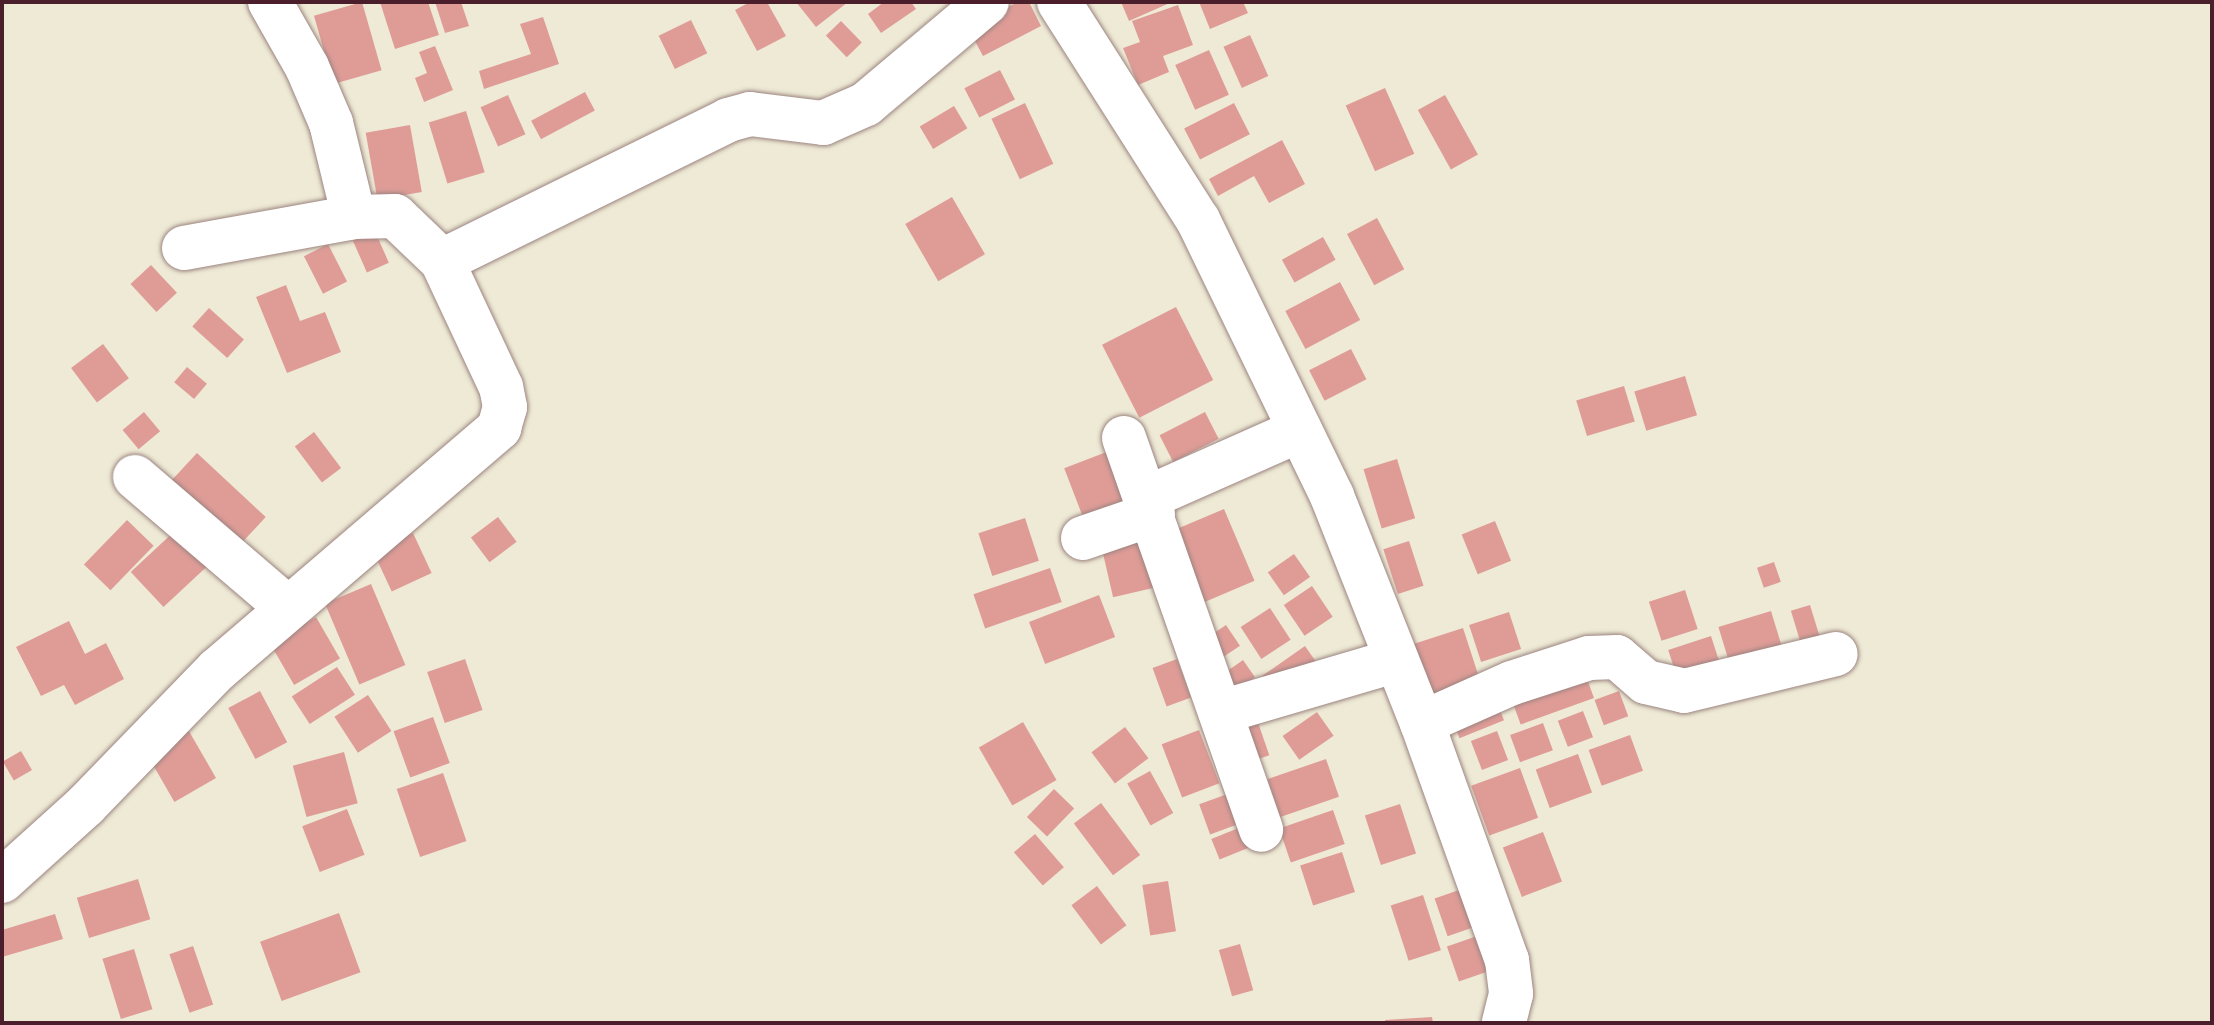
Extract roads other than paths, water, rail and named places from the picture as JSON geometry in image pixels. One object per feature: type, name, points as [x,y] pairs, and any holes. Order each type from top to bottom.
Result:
[{"type":"street","points":[[270,2],[307,67],[331,123],[354,217]]},
{"type":"street","points":[[442,261],[728,120],[750,114],[823,123],[866,104],[987,2]]},
{"type":"street","points":[[1059,2],[1198,220],[1332,496],[1394,661],[1422,723],[1507,960],[1511,994],[1504,1023]]},
{"type":"street","points":[[2,881],[86,805],[217,670],[499,428],[505,407],[501,387],[442,261],[395,216],[354,217],[184,248]]},
{"type":"street","points":[[1083,538],[1300,430]]},
{"type":"street","points":[[1124,438],[1151,505],[1261,830]]},
{"type":"street","points":[[135,477],[288,608]]},
{"type":"street","points":[[1422,723],[1512,683],[1589,658],[1617,657],[1646,682],[1684,691],[1836,654]]},
{"type":"street","points":[[1221,712],[1394,661]]}]
